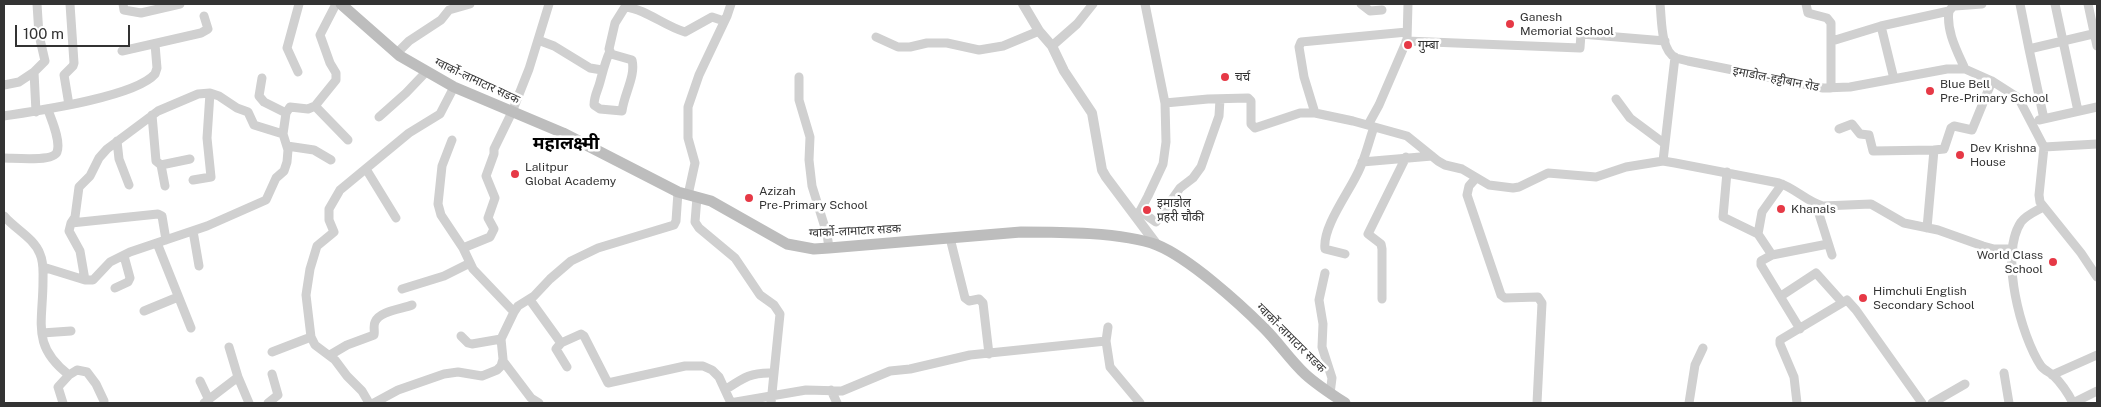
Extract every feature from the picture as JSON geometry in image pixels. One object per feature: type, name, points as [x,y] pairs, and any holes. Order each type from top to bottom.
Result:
[{"type":"main road","name":"ग्वार्को-लामाटार सडक","points":[[341,4],[397,53],[426,72],[454,87],[563,134],[688,195],[711,201],[787,244],[814,249],[1046,232],[1135,238],[1157,245],[1184,260],[1239,305],[1265,329],[1304,374],[1344,403]]},
{"type":"street","points":[[4,86],[19,82],[34,72],[45,61],[37,4]]},
{"type":"street","points":[[69,105],[64,79],[66,72],[74,66],[70,4]]},
{"type":"street","points":[[124,4],[124,10],[141,13],[180,4]]},
{"type":"street","points":[[298,72],[287,48],[299,4]]},
{"type":"street","points":[[43,267],[85,280],[96,278],[110,262],[193,231],[266,200],[276,178],[284,171],[287,162],[287,146],[282,134],[286,113],[290,107],[308,109],[315,106],[336,80],[336,73],[330,63],[320,35],[336,4]]},
{"type":"street","points":[[397,53],[409,41],[441,20],[449,10],[470,4]]},
{"type":"street","points":[[463,248],[490,237],[494,229],[488,218],[495,198],[486,176],[494,149],[512,112],[549,4]]},
{"type":"street","points":[[539,403],[532,398],[503,361],[501,339],[518,306],[530,300],[550,279],[582,254],[674,225],[688,195],[695,163],[688,138],[688,107],[699,75],[731,4]]},
{"type":"street","points":[[1023,4],[1039,31],[1052,46],[1064,71],[1092,113],[1102,170],[1138,213],[1157,245]]},
{"type":"street","points":[[1052,46],[1077,24],[1093,4]]},
{"type":"street","points":[[1138,213],[1163,164],[1166,142],[1165,103],[1145,4]]},
{"type":"street","points":[[1361,4],[1370,11],[1382,10]]},
{"type":"street","points":[[1345,254],[1326,250],[1324,247],[1325,241],[1333,220],[1362,162],[1371,126],[1407,37],[1408,4]]},
{"type":"street","points":[[1660,4],[1665,41],[1668,50],[1675,57],[1663,161]]},
{"type":"street","points":[[1806,4],[1805,9],[1808,13],[1827,18],[1831,23],[1831,88]]},
{"type":"street","points":[[1832,41],[1953,7],[1982,4]]},
{"type":"street","points":[[2020,4],[2044,119]]},
{"type":"street","points":[[2055,4],[2078,111]]},
{"type":"street","points":[[2088,4],[2096,33],[2097,46]]},
{"type":"street","points":[[610,52],[611,54],[632,60],[634,68],[623,98],[622,111],[600,109],[594,105],[594,96],[610,52],[615,23],[625,6],[635,8],[671,28],[685,32],[712,17],[724,22]]},
{"type":"street","points":[[1953,7],[1949,29],[1954,46],[1965,69]]},
{"type":"street","points":[[122,51],[201,33],[208,29],[204,16]]},
{"type":"street","points":[[1880,26],[1894,79]]},
{"type":"street","points":[[876,37],[898,47],[910,47],[927,43],[948,43],[979,50],[1003,46],[1039,31]]},
{"type":"street","points":[[2030,49],[2096,33]]},
{"type":"street","points":[[1315,113],[1304,76],[1299,47],[1301,42],[1407,37],[1580,48],[1581,34],[1665,41]]},
{"type":"street","points":[[538,40],[554,46],[590,68],[602,70]]},
{"type":"street","points":[[4,116],[48,110],[141,85],[152,78],[157,68],[155,44]]},
{"type":"street","name":"इमाडोल-हट्टीबान रोड","points":[[1675,57],[1808,86],[1831,88],[1850,87],[1947,69],[1965,69],[1992,81],[2017,97],[2044,147]]},
{"type":"street","points":[[34,72],[36,112]]},
{"type":"street","points":[[379,117],[406,94],[426,72]]},
{"type":"street","points":[[799,77],[799,100],[810,137],[809,160],[812,186],[827,234],[829,248]]},
{"type":"street","points":[[262,78],[259,96],[264,102],[286,113]]},
{"type":"street","points":[[1839,128],[1852,124],[1860,134],[1869,135],[1873,152],[1944,149],[1951,128],[1954,126],[1972,130],[1992,81]]},
{"type":"street","points":[[369,403],[362,391],[330,355],[315,345],[310,337],[306,286],[313,254],[317,246],[334,232],[329,220],[329,209],[340,190],[409,133],[440,114],[454,87]]},
{"type":"street","points":[[85,280],[80,251],[69,231],[75,217],[79,187],[90,176],[107,149],[152,115],[170,105],[198,94],[210,93],[248,112],[254,125],[282,134]]},
{"type":"street","points":[[193,180],[212,177],[207,138],[210,93]]},
{"type":"street","points":[[1138,213],[1156,222],[1180,188],[1193,178],[1201,167],[1218,116],[1220,99]]},
{"type":"street","points":[[1165,103],[1220,99],[1250,100],[1252,124],[1255,128],[1286,116],[1300,113],[1315,113],[1371,126],[1412,139],[1445,165],[1462,169],[1489,185],[1513,188],[1548,174],[1596,177],[1626,167],[1663,161],[1727,172],[1782,184],[1819,205],[1871,204],[1904,223],[1947,233],[1994,249],[2013,249]]},
{"type":"street","points":[[1616,99],[1630,118],[1666,144]]},
{"type":"street","points":[[315,106],[348,140]]},
{"type":"street","points":[[2030,122],[2097,107]]},
{"type":"street","points":[[4,158],[47,158],[54,156],[58,151],[58,142],[48,110]]},
{"type":"street","points":[[152,115],[156,160],[161,165],[165,186]]},
{"type":"street","points":[[452,140],[442,166],[438,204],[441,215],[463,248],[470,264],[514,312]]},
{"type":"street","points":[[117,141],[120,159],[128,184]]},
{"type":"street","points":[[2097,144],[2044,147],[2038,195],[2043,207],[2081,253],[2097,278]]},
{"type":"street","points":[[287,146],[314,150],[331,160]]},
{"type":"street","points":[[1927,228],[1934,150]]},
{"type":"street","points":[[1362,162],[1432,156]]},
{"type":"street","points":[[1382,299],[1381,244],[1368,234],[1406,157]]},
{"type":"street","points":[[161,165],[190,159]]},
{"type":"street","points":[[366,169],[396,218]]},
{"type":"street","points":[[1727,172],[1723,217],[1758,234],[1772,255]]},
{"type":"street","points":[[1476,178],[1469,186],[1467,195],[1501,295],[1505,298],[1538,297],[1542,303],[1537,403]]},
{"type":"street","points":[[1758,234],[1762,212],[1782,184]]},
{"type":"street","points":[[688,195],[698,228],[735,258],[760,295],[774,305],[780,314],[773,373],[772,400]]},
{"type":"street","points":[[1819,205],[1819,214],[1832,255]]},
{"type":"street","points":[[2043,207],[2021,222],[2013,249],[2016,301],[2022,327],[2042,368],[2052,375],[2068,392],[2073,403],[2097,391]]},
{"type":"street","points":[[71,223],[158,214],[162,216],[166,240]]},
{"type":"street","points":[[4,216],[34,242],[40,254],[43,267],[42,342],[49,356],[69,375]]},
{"type":"street","points":[[193,231],[199,266]]},
{"type":"street","points":[[950,238],[965,298],[969,301],[979,299],[982,303],[989,354]]},
{"type":"street","points":[[157,243],[191,328]]},
{"type":"street","points":[[1800,329],[1761,264],[1763,259],[1772,255],[1828,244]]},
{"type":"street","points":[[115,288],[128,282],[130,278],[124,256]]},
{"type":"street","points":[[402,288],[444,276],[470,264]]},
{"type":"street","points":[[1325,273],[1319,300],[1323,324],[1322,347],[1332,378],[1330,394]]},
{"type":"street","points":[[1781,296],[1816,273],[1842,302]]},
{"type":"street","points":[[144,311],[178,297]]},
{"type":"street","points":[[530,300],[561,343]]},
{"type":"street","points":[[1797,403],[1794,378],[1780,342],[1782,338],[1800,329],[1842,302],[1848,301],[1922,403]]},
{"type":"street","points":[[330,355],[347,345],[374,334],[375,322],[379,318],[388,313],[412,306]]},
{"type":"street","points":[[1108,327],[1106,341],[1112,370],[1140,403]]},
{"type":"street","points":[[42,333],[71,331]]},
{"type":"street","points":[[567,367],[556,349],[561,343],[582,334],[608,383],[685,366],[703,366],[719,376],[731,403],[772,400],[806,390],[842,391],[890,371],[910,369],[970,356],[1039,349],[1064,344],[1106,341]]},
{"type":"street","points":[[461,336],[472,344],[501,339]]},
{"type":"street","points":[[272,352],[310,337]]},
{"type":"street","points":[[229,347],[238,378],[249,403]]},
{"type":"street","points":[[1689,403],[1695,365],[1702,348]]},
{"type":"street","points":[[2052,375],[2097,355]]},
{"type":"street","points":[[374,403],[398,390],[444,374],[458,372],[482,376],[497,370],[503,361]]},
{"type":"street","points":[[63,403],[58,387],[69,375],[77,370],[87,372],[96,384],[104,401]]},
{"type":"street","points":[[725,390],[758,372],[773,373]]},
{"type":"street","points":[[2004,373],[2009,403]]},
{"type":"street","points":[[268,403],[278,395],[272,374]]},
{"type":"street","points":[[200,381],[206,402],[238,378]]},
{"type":"street","points":[[1932,403],[1965,384]]},
{"type":"street","points":[[831,390],[837,403]]},
{"type":"place","name":"Ganesh Memorial School","points":[[1510,24]]},
{"type":"place","name":"गुम्बा","points":[[1408,45]]},
{"type":"place","name":"चर्च","points":[[1225,77]]},
{"type":"place","name":"Blue Bell Pre-Primary School","points":[[1930,91]]},
{"type":"place","name":"Dev Krishna House","points":[[1960,155]]},
{"type":"place","name":"Lalitpur Global Academy","points":[[515,174]]},
{"type":"place","name":"Azizah Pre-Primary School","points":[[749,198]]},
{"type":"place","name":"Khanals","points":[[1781,209]]},
{"type":"place","name":"इमाडोल प्रहरी चौकी","points":[[1147,210]]},
{"type":"place","name":"World Class School","points":[[2053,262]]},
{"type":"place","name":"Himchuli English Secondary School","points":[[1863,298]]},
{"type":"district","name":"महालक्ष्मी","points":[[566,143]]}]
